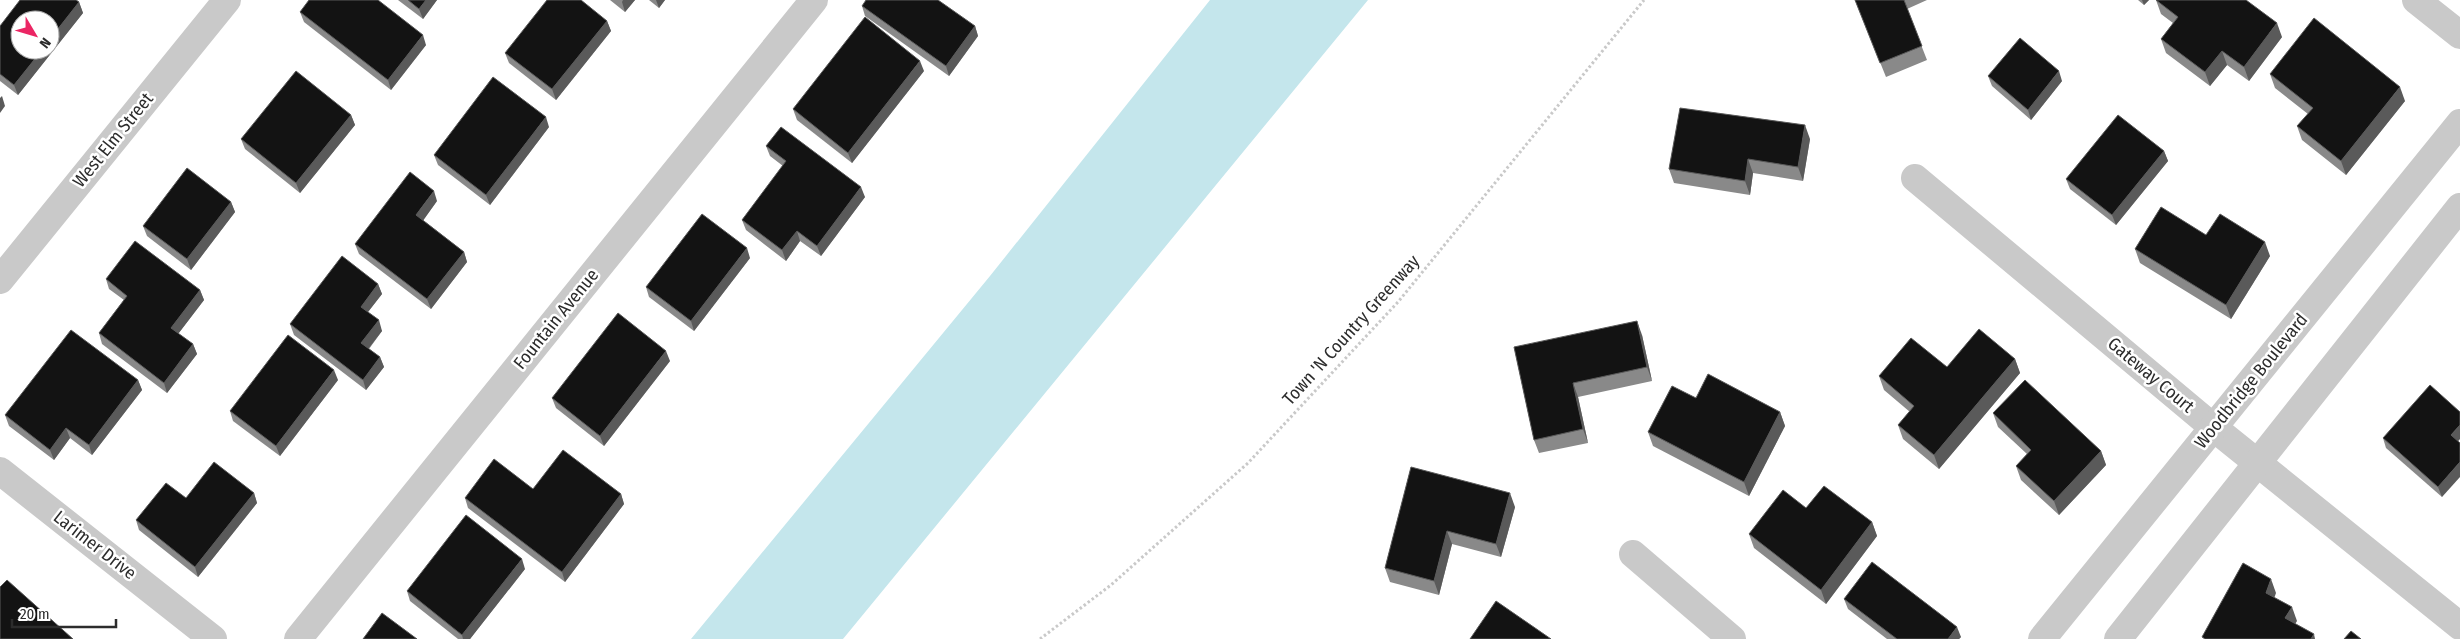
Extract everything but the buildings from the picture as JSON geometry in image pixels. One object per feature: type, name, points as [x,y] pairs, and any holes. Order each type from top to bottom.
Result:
[{"type":"street","name":"West Elm Street","points":[[0,280],[227,0]]},
{"type":"street","name":"Fountain Avenue","points":[[298,639],[814,0]]},
{"type":"street","points":[[2416,0],[2460,35]]},
{"type":"street","name":"Woodbridge Boulevard","points":[[2042,639],[2460,123]]},
{"type":"street","name":"Gateway Court","points":[[1915,178],[2214,428],[2460,626]]},
{"type":"street","points":[[2118,639],[2460,207]]},
{"type":"street","name":"Larimer Drive","points":[[0,471],[213,639]]},
{"type":"street","points":[[1632,554],[1732,639]]},
{"type":"path","name":"Town 'N Country Greenway","points":[[1040,639],[1111,585],[1248,463],[1398,302],[1644,0]]},
{"type":"water","points":[[1210,0],[1368,0],[843,639],[691,639],[990,276]]}]
